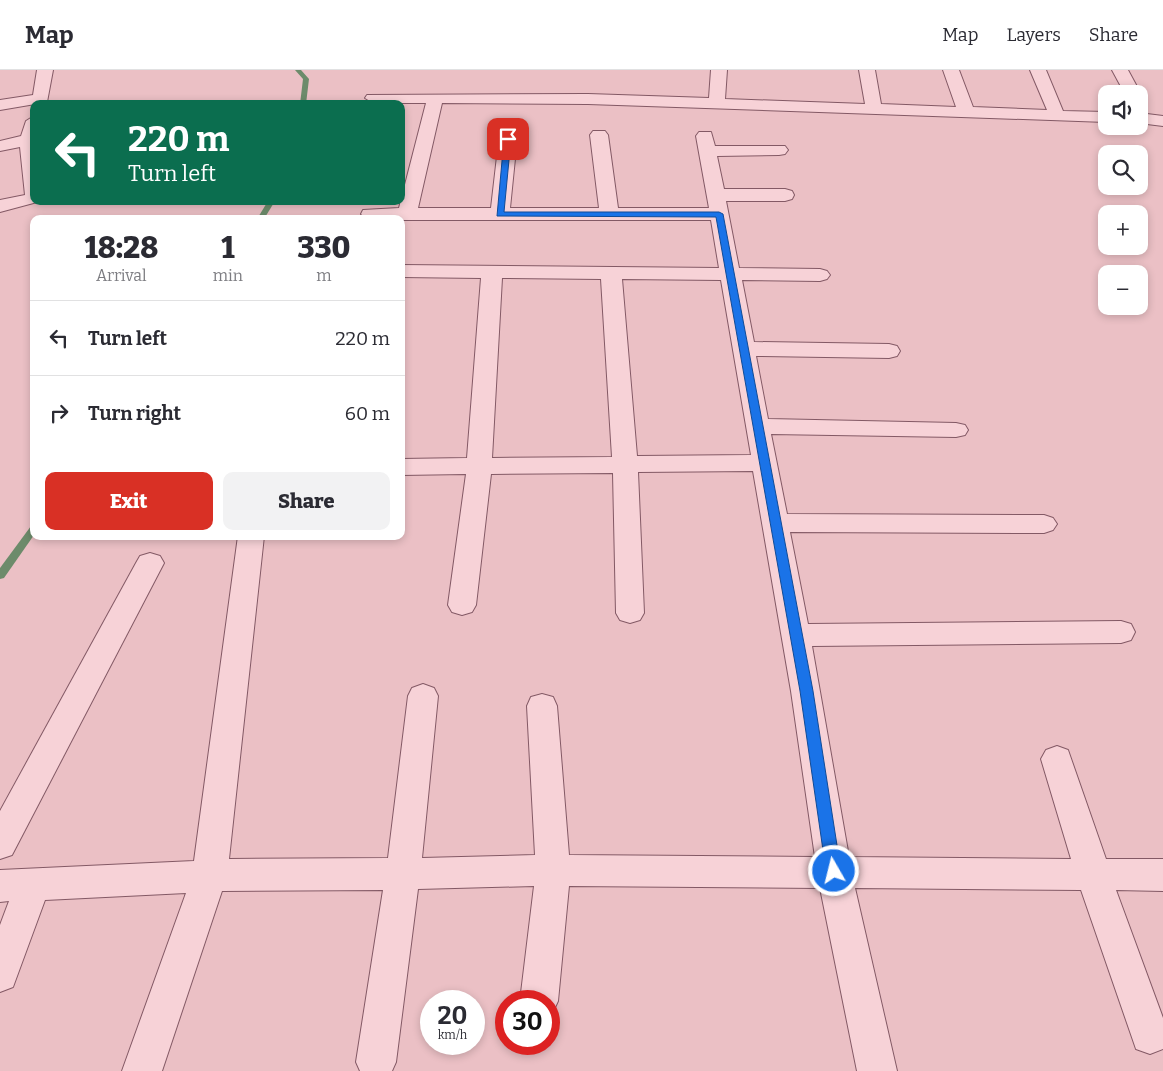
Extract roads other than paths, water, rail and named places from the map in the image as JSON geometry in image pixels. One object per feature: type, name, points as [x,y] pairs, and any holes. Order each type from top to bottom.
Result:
[{"type":"street","points":[[40,100],[45,70]]},
{"type":"street","points":[[718,104],[719,70]]},
{"type":"street","points":[[867,70],[874,108]]},
{"type":"street","points":[[951,70],[966,112]]},
{"type":"street","points":[[1038,70],[1057,115]]},
{"type":"street","points":[[1120,70],[1128,85]]},
{"type":"street","points":[[373,98],[588,99],[1098,116]]},
{"type":"street","points":[[408,214],[435,98]]},
{"type":"street","points":[[0,105],[30,102]]},
{"type":"street","points":[[30,134],[28,140],[30,160]]},
{"type":"street","points":[[599,135],[609,214]]},
{"type":"street","points":[[500,214],[508,139]]},
{"type":"street","points":[[0,146],[28,140]]},
{"type":"street","points":[[778,150],[706,143],[796,635],[834,871],[877,1071]]},
{"type":"street","points":[[370,214],[609,214],[718,205],[785,195]]},
{"type":"street","points":[[0,206],[30,200]]},
{"type":"street","points":[[405,271],[820,274]]},
{"type":"street","points":[[462,605],[479,466],[492,272]]},
{"type":"street","points":[[611,272],[625,465],[630,612]]},
{"type":"street","points":[[744,349],[889,351]]},
{"type":"street","points":[[758,426],[956,430]]},
{"type":"street","points":[[405,467],[765,463]]},
{"type":"street","points":[[776,523],[1044,524]]},
{"type":"street","points":[[142,1071],[210,876],[251,540]]},
{"type":"street","points":[[0,844],[150,563]]},
{"type":"street","points":[[796,635],[1121,632]]},
{"type":"street","points":[[376,1062],[404,874],[423,696]]},
{"type":"street","points":[[540,990],[553,870],[542,706]]},
{"type":"street","points":[[1057,759],[1094,874],[1150,1035]]},
{"type":"street","points":[[0,974],[16,885],[210,876],[553,870],[1163,875]]},
{"type":"waterway","points":[[298,70],[306,79],[303,100]]},
{"type":"waterway","points":[[263,215],[269,205]]},
{"type":"waterway","points":[[0,575],[30,534]]}]
